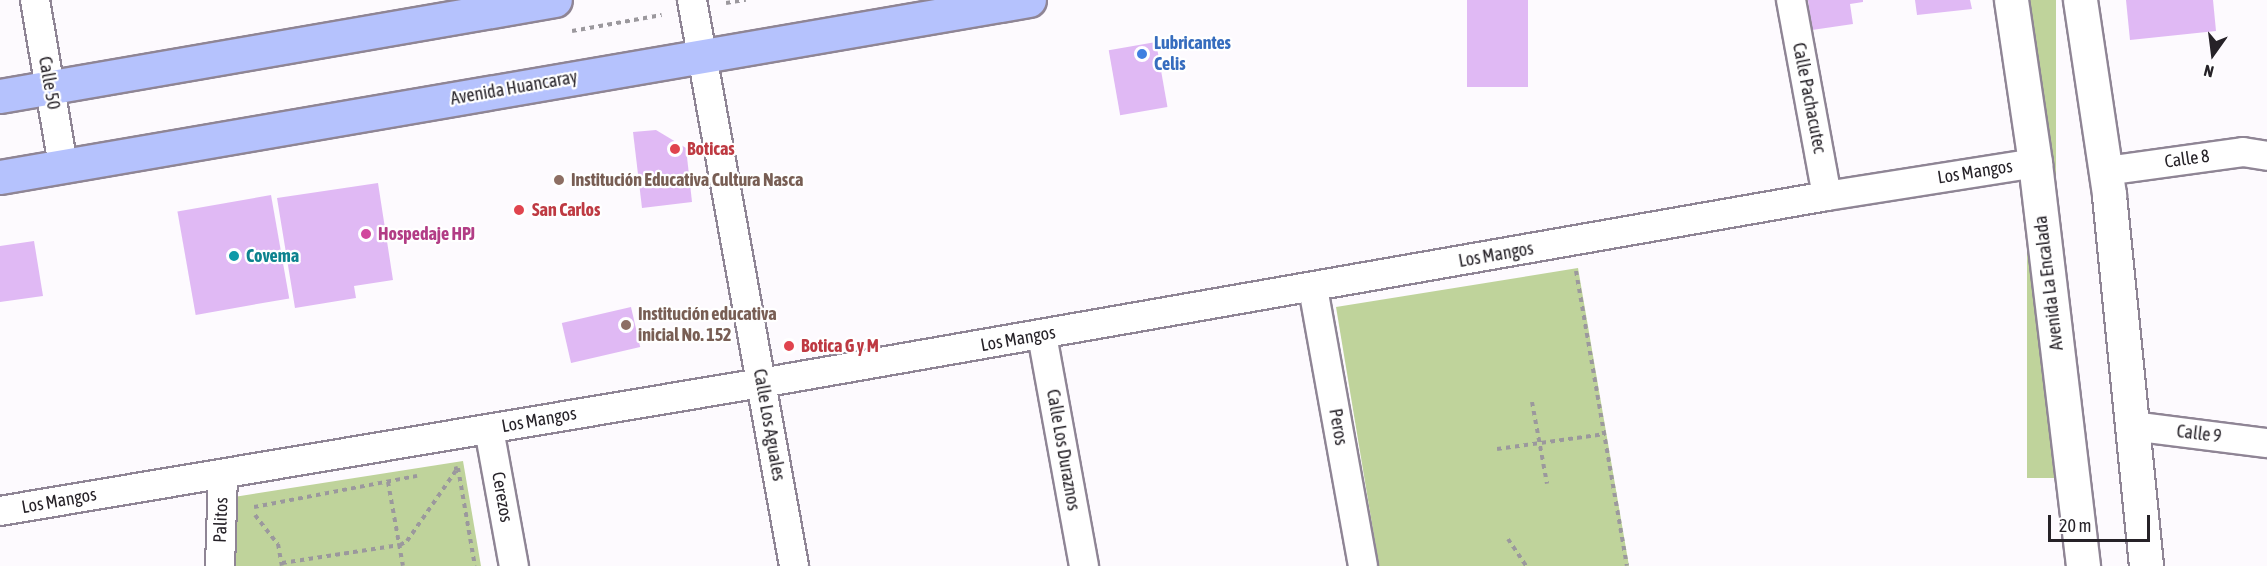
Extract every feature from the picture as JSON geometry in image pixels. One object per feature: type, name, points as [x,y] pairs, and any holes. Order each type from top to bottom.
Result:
[{"type":"main road","points":[[0,96],[555,0]]},
{"type":"main road","name":"Avenida Huancaray","points":[[0,177],[1029,0]]},
{"type":"main road","name":"Avenida La Encalada","points":[[2011,0],[2034,163],[2083,566]]},
{"type":"main road","points":[[2080,0],[2106,171],[2146,566]]},
{"type":"street","name":"Calle 50","points":[[35,0],[63,166]]},
{"type":"street","name":"Calle Los Aguales","points":[[693,0],[794,566]]},
{"type":"street","name":"Calle Pachacutec","points":[[1791,0],[1827,196]]},
{"type":"street","name":"Calle 8","points":[[2106,171],[2243,152],[2267,156]]},
{"type":"street","name":"Los Mangos","points":[[0,511],[1042,335],[1827,196],[2034,163]]},
{"type":"street","name":"Peros","points":[[1313,288],[1363,566]]},
{"type":"street","name":"Calle Los Duraznos","points":[[1042,335],[1084,566]]},
{"type":"street","name":"Calle 9","points":[[2132,426],[2267,442]]},
{"type":"street","name":"Cerezos","points":[[489,429],[514,566]]},
{"type":"street","name":"Palitos","points":[[220,566],[223,474]]},
{"type":"path","points":[[1564,273],[1576,272],[1627,566]]},
{"type":"path","points":[[1532,402],[1547,484]]},
{"type":"path","points":[[1497,449],[1605,434]]},
{"type":"path","points":[[446,470],[458,468]]},
{"type":"path","points":[[423,475],[248,508],[279,544],[282,565],[400,545],[407,541],[458,468]]},
{"type":"path","points":[[458,468],[475,566]]},
{"type":"path","points":[[388,482],[403,566]]},
{"type":"path","points":[[1508,539],[1526,566]]},
{"type":"green space","points":[[2027,0],[2056,0],[2056,478],[2027,478]]},
{"type":"green space","points":[[1578,268],[1629,566],[1379,566],[1336,307]]},
{"type":"green space","points":[[463,461],[481,566],[233,566],[234,497]]},
{"type":"building","points":[[1467,0],[1528,0],[1528,87],[1467,87]]},
{"type":"building","points":[[1808,0],[1863,0],[1863,2],[1850,4],[1853,24],[1812,30]]},
{"type":"building","points":[[1915,0],[1970,0],[1972,9],[1917,15]]},
{"type":"building","points":[[2126,0],[2213,0],[2216,31],[2130,40]]},
{"type":"building","points":[[1156,42],[1167,107],[1120,115],[1109,50]]},
{"type":"building","points":[[656,130],[686,148],[692,202],[642,208],[633,132]]},
{"type":"building","name":"Covema","points":[[378,183],[393,280],[354,286],[356,298],[295,308],[277,198]]},
{"type":"building","name":"Covema","points":[[271,195],[289,298],[196,315],[177,211]]},
{"type":"building","points":[[34,241],[43,296],[0,302],[0,246]]},
{"type":"building","points":[[631,307],[640,347],[571,363],[562,323]]},
{"type":"place","name":"Lubricantes Celis","points":[[1142,54]]},
{"type":"place","name":"Boticas","points":[[675,149]]},
{"type":"place","name":"Institución Educativa Cultura Nasca","points":[[559,180]]},
{"type":"place","name":"San Carlos","points":[[519,210]]},
{"type":"place","name":"Hospedaje HPJ","points":[[366,234]]},
{"type":"place","name":"Covema","points":[[234,256]]},
{"type":"place","name":"Institución educativa inicial No. 152","points":[[626,325]]},
{"type":"place","name":"Botica G y M","points":[[789,346]]}]
